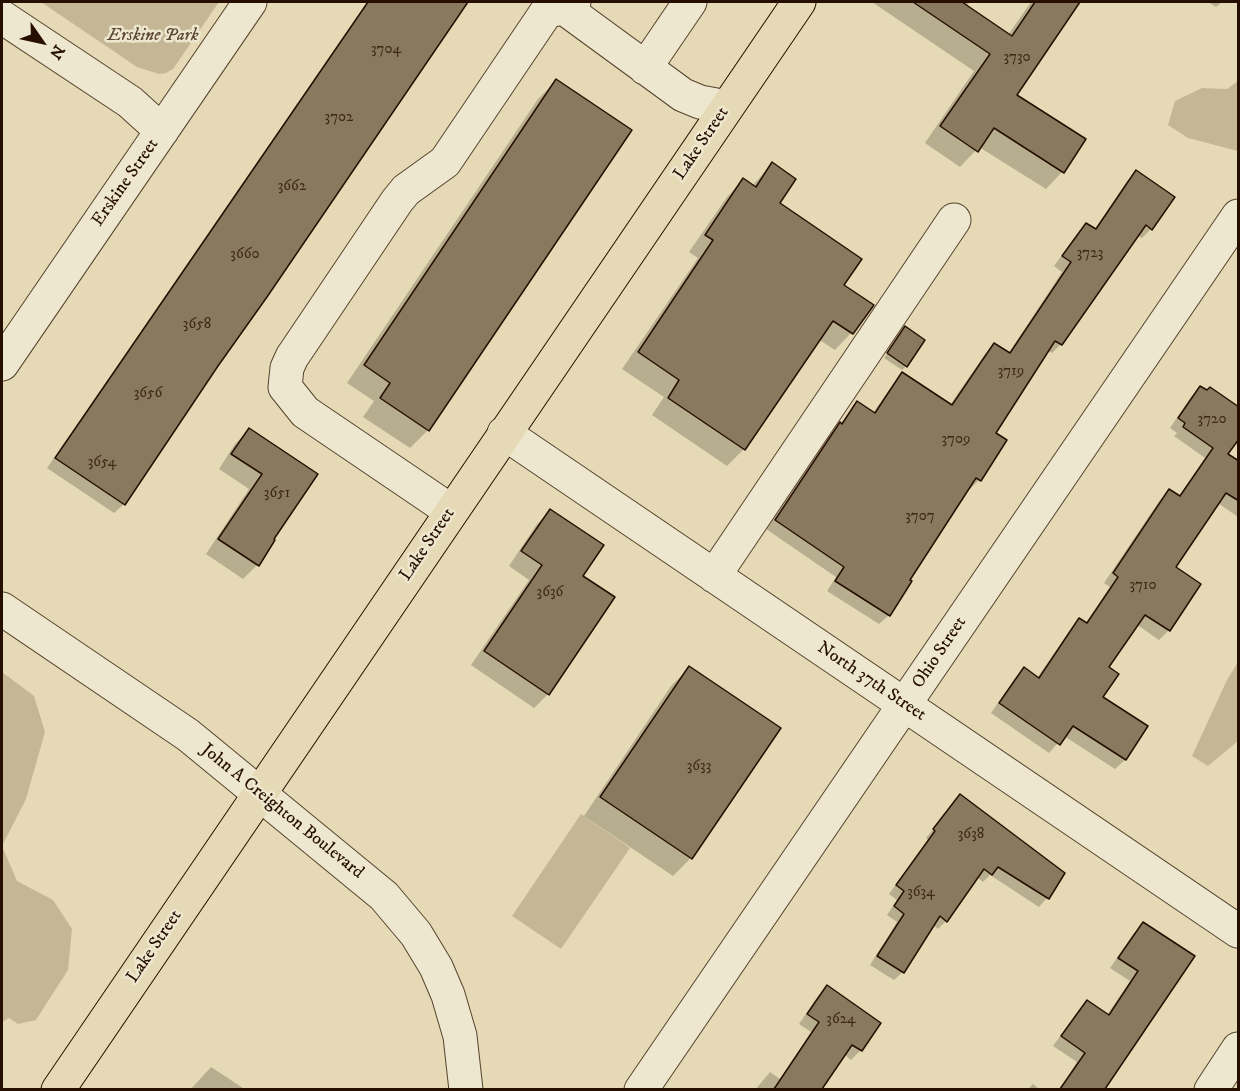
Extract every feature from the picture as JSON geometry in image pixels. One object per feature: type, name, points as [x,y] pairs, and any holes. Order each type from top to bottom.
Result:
[{"type":"main road","name":"Lake Street","points":[[58,1089],[799,2]]},
{"type":"street","name":"Erskine Street","points":[[2,364],[250,2]]},
{"type":"street","points":[[645,68],[690,2]]},
{"type":"street","points":[[451,512],[304,412],[285,387],[287,368],[292,357],[397,201],[406,190],[445,162],[547,11],[569,5],[645,68],[683,95],[700,102],[727,108]]},
{"type":"street","points":[[2,17],[130,102],[162,130]]},
{"type":"street","name":"Ohio Street","points":[[641,1089],[1239,216]]},
{"type":"street","points":[[714,576],[954,220]]},
{"type":"street","name":"North 37th Street","points":[[504,433],[1239,931]]},
{"type":"street","name":"John A Creighton Boulevard","points":[[2,609],[188,735],[384,896],[416,934],[436,967],[448,995],[460,1036],[466,1089]]},
{"type":"street","points":[[1211,1089],[1239,1049]]},
{"type":"green space","name":"Erskine Park","points":[[41,2],[219,2],[173,69],[159,74],[137,67]]},
{"type":"green space","points":[[1238,81],[1238,151],[1188,138],[1168,125],[1175,101],[1202,88],[1227,89]]},
{"type":"green space","points":[[1238,662],[1238,741],[1208,766],[1192,756],[1227,680]]},
{"type":"green space","points":[[2,672],[34,696],[45,732],[26,799],[2,846]]},
{"type":"green space","points":[[581,814],[630,848],[561,949],[512,916]]},
{"type":"green space","points":[[2,846],[17,881],[53,900],[72,929],[68,970],[36,1020],[18,1024],[9,1018],[2,1022]]},
{"type":"building","points":[[368,2],[468,2],[125,505],[55,458]]},
{"type":"building","points":[[913,2],[962,2],[1012,36],[1035,2],[1080,2],[1017,95],[1086,139],[1064,173],[994,128],[978,152],[940,126],[990,54]]},
{"type":"building","points":[[556,79],[632,130],[429,431],[380,398],[390,383],[364,365]]},
{"type":"building","points":[[772,162],[796,179],[780,203],[862,259],[844,285],[874,305],[853,334],[833,321],[745,450],[668,398],[679,380],[638,352],[713,240],[705,235],[743,178],[756,187]]},
{"type":"building","points":[[1136,170],[1175,197],[1152,230],[1146,225],[1062,345],[1055,341],[996,433],[1007,440],[981,481],[976,478],[910,580],[912,581],[890,616],[835,581],[844,567],[775,520],[840,422],[842,424],[857,401],[875,413],[902,372],[952,405],[994,343],[1010,353],[1071,262],[1062,256],[1086,223],[1096,229]]},
{"type":"building","points":[[905,326],[925,340],[907,367],[887,353]]},
{"type":"building","points":[[1200,386],[1207,390],[1210,387],[1239,407],[1239,439],[1228,454],[1239,461],[1239,501],[1226,493],[1176,567],[1201,584],[1170,631],[1145,615],[1109,667],[1119,674],[1103,697],[1148,726],[1126,760],[1073,726],[1060,745],[999,703],[1024,667],[1039,678],[1079,618],[1087,623],[1118,577],[1113,573],[1169,489],[1180,496],[1213,448],[1183,427],[1185,423],[1178,418]]},
{"type":"building","points":[[249,428],[318,474],[274,539],[259,566],[218,539],[262,474],[231,454]]},
{"type":"building","points":[[550,509],[604,545],[583,576],[615,597],[549,695],[484,651],[542,565],[521,551]]},
{"type":"building","points":[[689,666],[781,728],[692,859],[600,797]]},
{"type":"building","points":[[960,794],[1065,873],[1049,899],[998,867],[992,875],[984,869],[947,922],[940,916],[904,973],[877,956],[904,914],[894,906],[904,891],[896,885],[935,831],[933,829]]},
{"type":"building","points":[[1143,922],[1195,956],[1105,1089],[1060,1089],[1085,1053],[1061,1036],[1087,1000],[1109,1015],[1138,971],[1118,958]]},
{"type":"building","points":[[827,985],[881,1023],[862,1051],[852,1045],[822,1089],[774,1089],[819,1022],[807,1014]]}]
